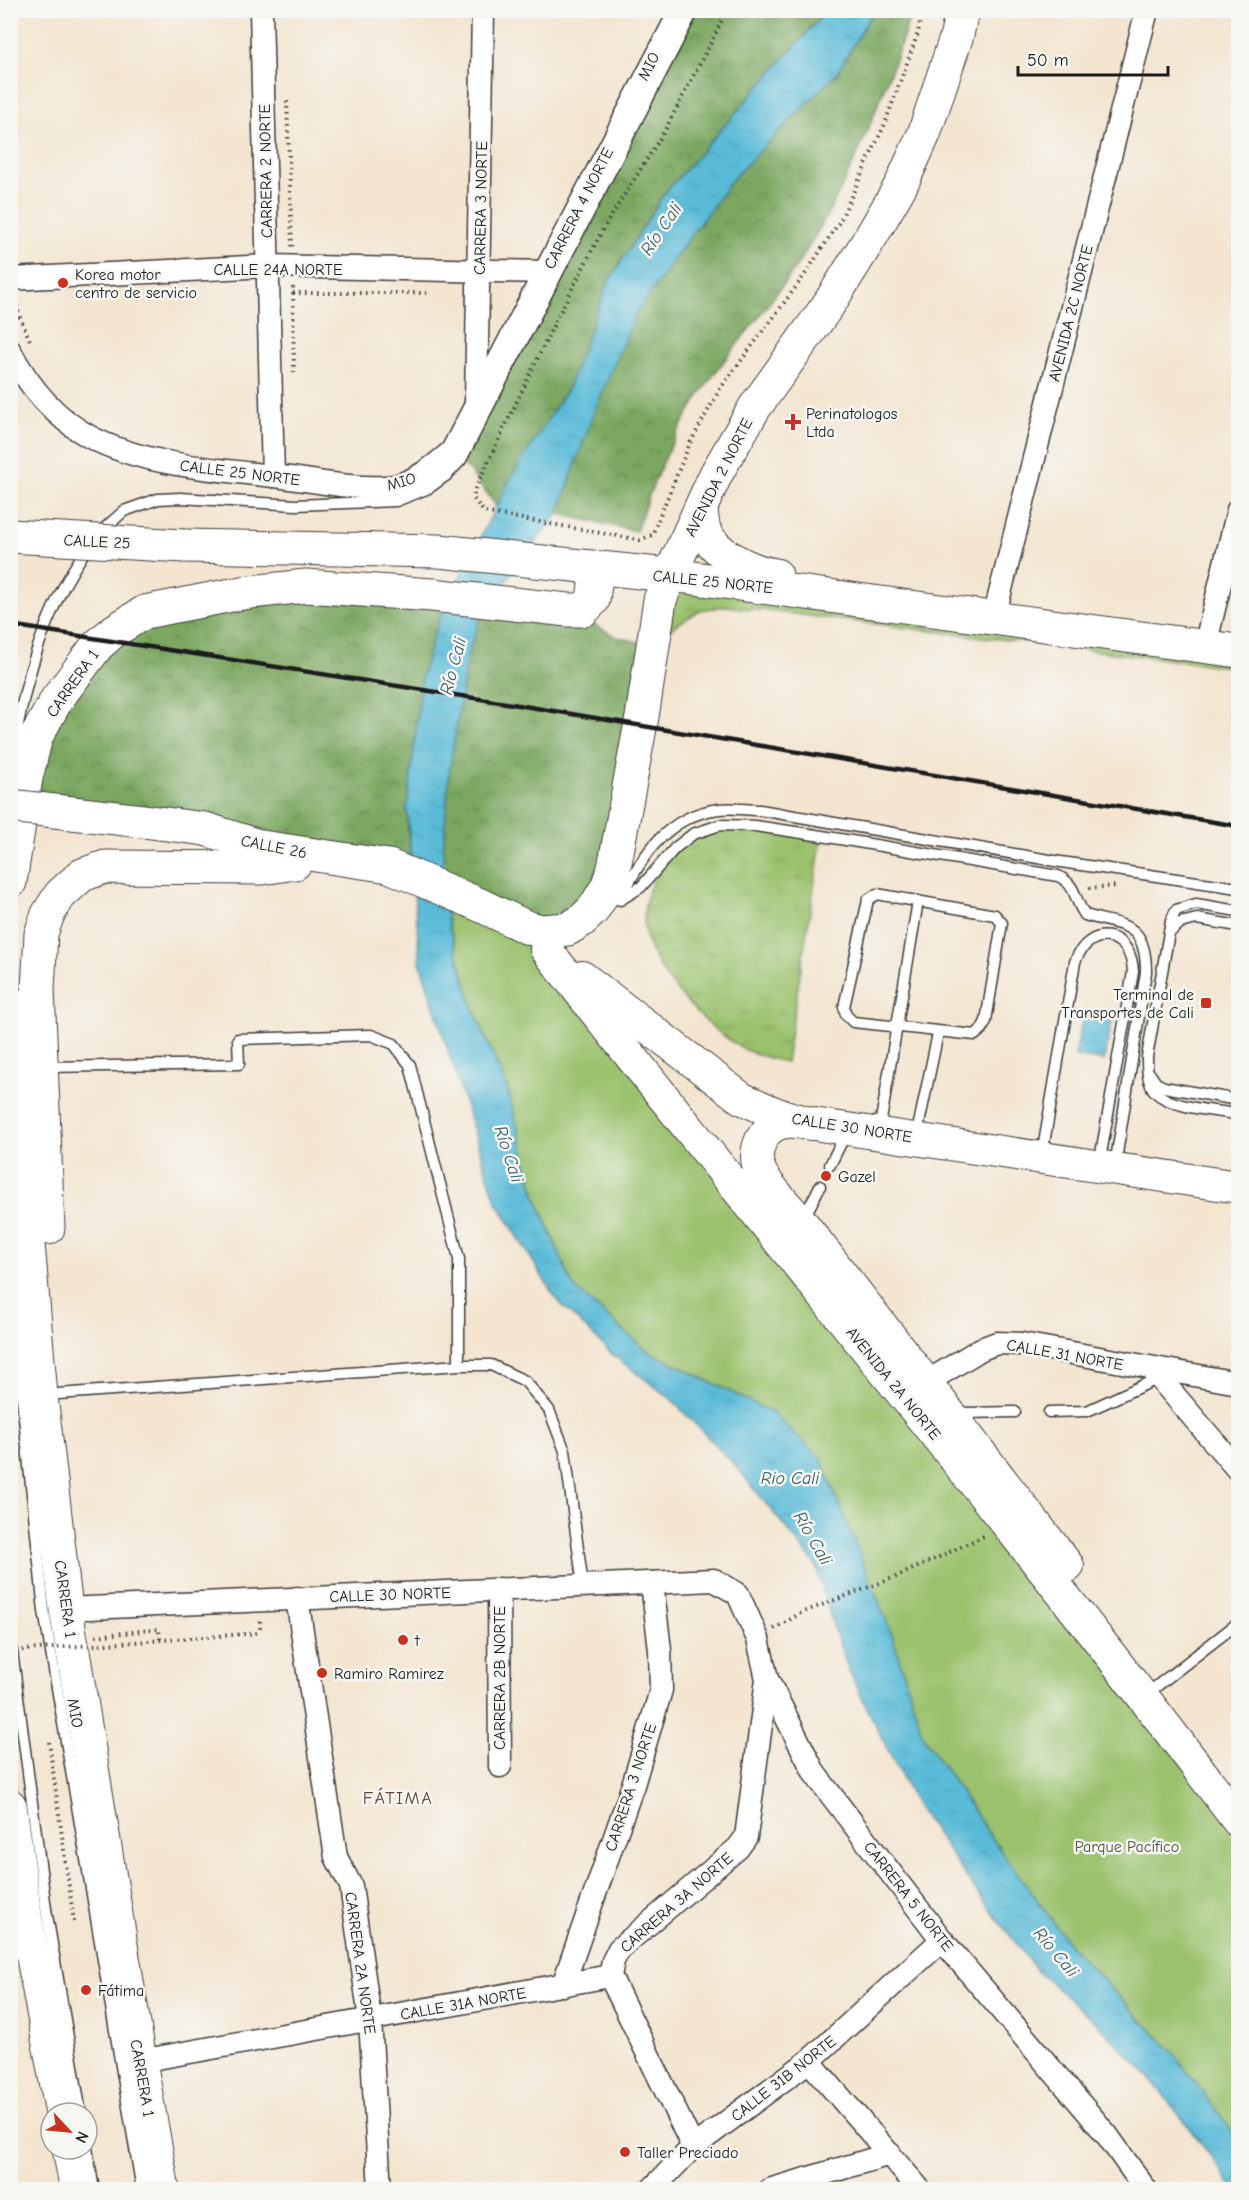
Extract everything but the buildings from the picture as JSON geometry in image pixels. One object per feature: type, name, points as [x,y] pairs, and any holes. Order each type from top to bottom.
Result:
[{"type":"main road","name":"AVENIDA 2 NORTE","points":[[536,938],[551,931],[568,929],[607,905],[607,887],[614,868],[642,717],[660,600],[716,474],[754,407],[829,304],[901,185],[924,134],[957,35],[962,10]]},
{"type":"main road","points":[[701,510],[704,530],[728,556],[747,567],[762,573],[788,577],[822,594]]},
{"type":"main road","name":"CALLE 25","points":[[10,536],[184,546]]},
{"type":"main road","name":"CALLE 25 NORTE","points":[[184,546],[439,551],[670,575],[822,594],[1239,651]]},
{"type":"main road","name":"CARRERA 1","points":[[10,882],[26,778],[36,737],[57,699],[97,646],[114,631],[145,612],[242,593],[306,586],[432,595],[583,610],[593,600],[592,568]]},
{"type":"main road","name":"CALLE 26","points":[[10,806],[205,829],[262,847],[389,866],[480,905],[536,938]]},
{"type":"main road","points":[[51,1487],[58,1394],[49,1265],[39,988],[41,934],[48,914],[60,895],[82,875],[105,867],[262,868],[338,857]]},
{"type":"main road","name":"CALLE 30 NORTE","points":[[536,938],[741,1098],[777,1114],[813,1124],[1239,1187]]},
{"type":"main road","name":"AVENIDA 2A NORTE","points":[[536,938],[680,1119],[915,1389],[1152,1689],[1239,1788]]},
{"type":"main road","name":"CARRERA 1","points":[[10,1002],[20,1149],[51,1487],[66,1609],[163,2190]]},
{"type":"main road","name":"AVENIDA 2A NORTE","points":[[813,1124],[781,1123],[771,1128],[763,1136],[758,1148],[757,1158],[761,1174],[802,1223],[915,1389],[955,1422],[1152,1689],[1239,1821]]},
{"type":"main road","points":[[10,1806],[18,1915],[59,2101]]},
{"type":"main road","points":[[71,2161],[77,2190]]},
{"type":"street","name":"CARRERA 2 NORTE","points":[[261,10],[273,476]]},
{"type":"street","name":"CARRERA 3 NORTE","points":[[476,406],[483,10]]},
{"type":"street","name":"CARRERA 4 NORTE","points":[[476,406],[681,10]]},
{"type":"street","name":"AVENIDA 2C NORTE","points":[[994,617],[1147,10]]},
{"type":"street","name":"CALLE 24A NORTE","points":[[13,287],[268,266],[545,272]]},
{"type":"street","name":"CALLE 25 NORTE","points":[[21,347],[29,382],[49,406],[87,436],[119,451],[153,460],[273,476],[351,486],[387,487],[416,478],[452,451],[476,406]]},
{"type":"street","points":[[1205,646],[1239,510]]},
{"type":"street","name":"CALLE 31 NORTE","points":[[915,1389],[981,1349],[998,1343],[1022,1344],[1155,1373],[1239,1383]]},
{"type":"street","points":[[1155,1373],[1239,1470]]},
{"type":"street","name":"CALLE 30 NORTE","points":[[66,1609],[714,1580]]},
{"type":"street","name":"CARRERA 5 NORTE","points":[[714,1580],[738,1594],[758,1639],[767,1679],[815,1774],[942,1940],[1107,2135],[1146,2190]]},
{"type":"street","name":"CARRERA 3 NORTE","points":[[563,1985],[633,1785],[661,1690],[660,1650],[652,1583]]},
{"type":"street","name":"CARRERA 2B NORTE","points":[[499,1589],[500,1766]]},
{"type":"street","name":"CARRERA 2A NORTE","points":[[297,1598],[336,1857],[351,1886],[370,2019],[380,2190]]},
{"type":"street","name":"CARRERA 3A NORTE","points":[[610,1976],[613,1961],[619,1949],[738,1848],[746,1837],[767,1679]]},
{"type":"street","name":"CALLE 31B NORTE","points":[[651,2190],[693,2147],[810,2061],[942,1940]]},
{"type":"street","points":[[610,1976],[693,2147]]},
{"type":"street","name":"CALLE 31A NORTE","points":[[140,2061],[610,1976]]},
{"type":"street","points":[[810,2061],[920,2190]]},
{"type":"street","points":[[769,2190],[890,2154]]},
{"type":"lane","name":"MIO","points":[[10,770],[29,672],[56,603],[75,566],[98,534],[124,511],[158,499],[180,498],[296,505],[396,501],[417,495],[455,468],[694,10]]},
{"type":"lane","points":[[607,905],[662,835],[683,819],[718,809],[760,810],[1061,862],[1239,888]]},
{"type":"lane","points":[[607,905],[641,887],[675,848],[693,834],[720,825],[755,826],[822,836],[1058,876],[1067,880],[1073,886],[1075,899],[1085,915],[1122,924],[1136,933],[1146,952],[1146,972],[1107,1167]]},
{"type":"lane","points":[[877,894],[918,901],[995,915],[1000,918],[1002,923],[986,1021],[975,1035],[938,1033],[853,1022],[846,1015],[844,1007],[868,900],[877,894]]},
{"type":"lane","points":[[879,1132],[918,901]]},
{"type":"lane","points":[[1239,912],[1196,904],[1176,910],[1169,933],[1147,1057],[1151,1087],[1158,1095],[1181,1105],[1239,1114]]},
{"type":"lane","points":[[1169,933],[1180,923],[1197,919],[1239,926]]},
{"type":"lane","points":[[1042,1158],[1075,962],[1079,949],[1089,940],[1102,936],[1116,938],[1126,946],[1132,958],[1107,1167]]},
{"type":"lane","points":[[916,1138],[938,1033]]},
{"type":"lane","points":[[41,1068],[239,1064],[238,1039],[370,1035],[394,1044],[410,1065],[459,1259],[459,1365]]},
{"type":"lane","points":[[1147,1070],[1156,1083],[1164,1087],[1239,1100]]},
{"type":"lane","points":[[830,1165],[848,1129]]},
{"type":"lane","points":[[802,1223],[820,1186]]},
{"type":"lane","name":"MIO","points":[[10,1238],[22,1398],[44,1611],[142,2190]]},
{"type":"lane","points":[[58,1394],[459,1365],[491,1365],[525,1381],[549,1410],[565,1451],[583,1586]]},
{"type":"lane","points":[[1049,1412],[1087,1411],[1155,1373]]},
{"type":"lane","points":[[955,1422],[966,1413],[1015,1412]]},
{"type":"lane","points":[[1152,1689],[1239,1623]]},
{"type":"lane","points":[[10,1636],[46,1909],[79,2101]]},
{"type":"lane","points":[[89,2161],[94,2190]]},
{"type":"path","points":[[726,10],[664,132],[603,229],[525,381],[475,489],[473,498],[484,512],[640,540],[652,535],[690,443],[720,389],[804,276],[840,221],[884,126],[918,33],[922,10]]},
{"type":"path","points":[[286,92],[293,267],[294,383]]},
{"type":"path","points":[[13,287],[19,315],[21,347]]},
{"type":"path","points":[[293,293],[434,292]]},
{"type":"path","points":[[758,1639],[801,1613],[896,1577],[990,1533]]},
{"type":"path","points":[[88,1638],[120,1632],[159,1629],[160,1640]]},
{"type":"path","points":[[10,1651],[260,1633]]},
{"type":"path","points":[[65,1860],[74,1922]]},
{"type":"green space","points":[[694,11],[826,11],[664,194],[608,283],[568,388],[512,476],[497,507],[461,460]]},
{"type":"green space","points":[[873,11],[911,11],[867,133],[821,227],[783,285],[710,380],[687,416],[659,472],[636,531],[558,514],[594,412],[635,315],[735,176],[837,73]]},
{"type":"green space","points":[[670,575],[1238,651],[1238,668],[726,606],[700,610],[676,625],[653,645]]},
{"type":"green space","points":[[193,601],[446,603],[422,676],[407,810],[411,874],[24,805],[26,778],[97,646]]},
{"type":"green space","points":[[482,612],[579,617],[617,637],[653,645],[614,868],[568,929],[444,889],[443,851],[449,774],[467,658]]},
{"type":"green space","points":[[720,825],[822,836],[786,1062],[746,1050],[731,1041],[700,1015],[670,982],[650,948],[645,931],[644,915],[649,891],[669,855],[685,841]]},
{"type":"green space","name":"Parque Pacífico","points":[[444,889],[526,927],[1238,1821],[1238,2139],[1172,2051],[1074,1950],[996,1844],[923,1736],[891,1632],[773,1413],[646,1350],[573,1286],[535,1194],[508,1090],[474,1010],[448,923]]},
{"type":"water","name":"Rio Cali","points":[[826,11],[873,11],[837,73],[735,176],[635,315],[594,412],[558,514],[482,612],[467,658],[449,774],[443,851],[448,923],[474,1010],[508,1090],[535,1194],[573,1286],[646,1350],[773,1413],[821,1459],[891,1632],[923,1736],[996,1844],[1074,1950],[1172,2051],[1238,2139],[1238,2189],[1234,2189],[1203,2145],[1150,2078],[1096,2022],[1037,1971],[974,1888],[917,1806],[848,1668],[816,1565],[734,1464],[671,1399],[613,1355],[556,1299],[496,1201],[420,962],[407,810],[422,676],[446,603],[512,476],[568,388],[608,283],[664,194]]},
{"type":"water","points":[[1084,1010],[1113,1015],[1104,1061],[1075,1056]]},
{"type":"railway","points":[[10,625],[518,705],[1238,826]]},
{"type":"place","name":"Korea motor centro de servicio","points":[[63,283]]},
{"type":"place","name":"Perinatologos Ltda","points":[[793,422]]},
{"type":"place","name":"Terminal de Transportes de Cali","points":[[1206,1003]]},
{"type":"place","name":"Gazel","points":[[826,1176]]},
{"type":"place","name":"t","points":[[403,1640]]},
{"type":"place","name":"Ramiro Ramirez","points":[[322,1673]]},
{"type":"place","name":"Fátima","points":[[86,1990]]},
{"type":"place","name":"Taller Preciado","points":[[625,2152]]},
{"type":"district","name":"FÁTIMA","points":[[398,1798]]},
{"type":"water label","name":"Río Cali","points":[[661,229]]},
{"type":"water label","name":"Río Cali","points":[[453,666]]},
{"type":"water label","name":"Río Cali","points":[[509,1154]]},
{"type":"water label","name":"Río Cali","points":[[813,1538]]},
{"type":"water label","name":"Río Cali","points":[[1056,1952]]}]
